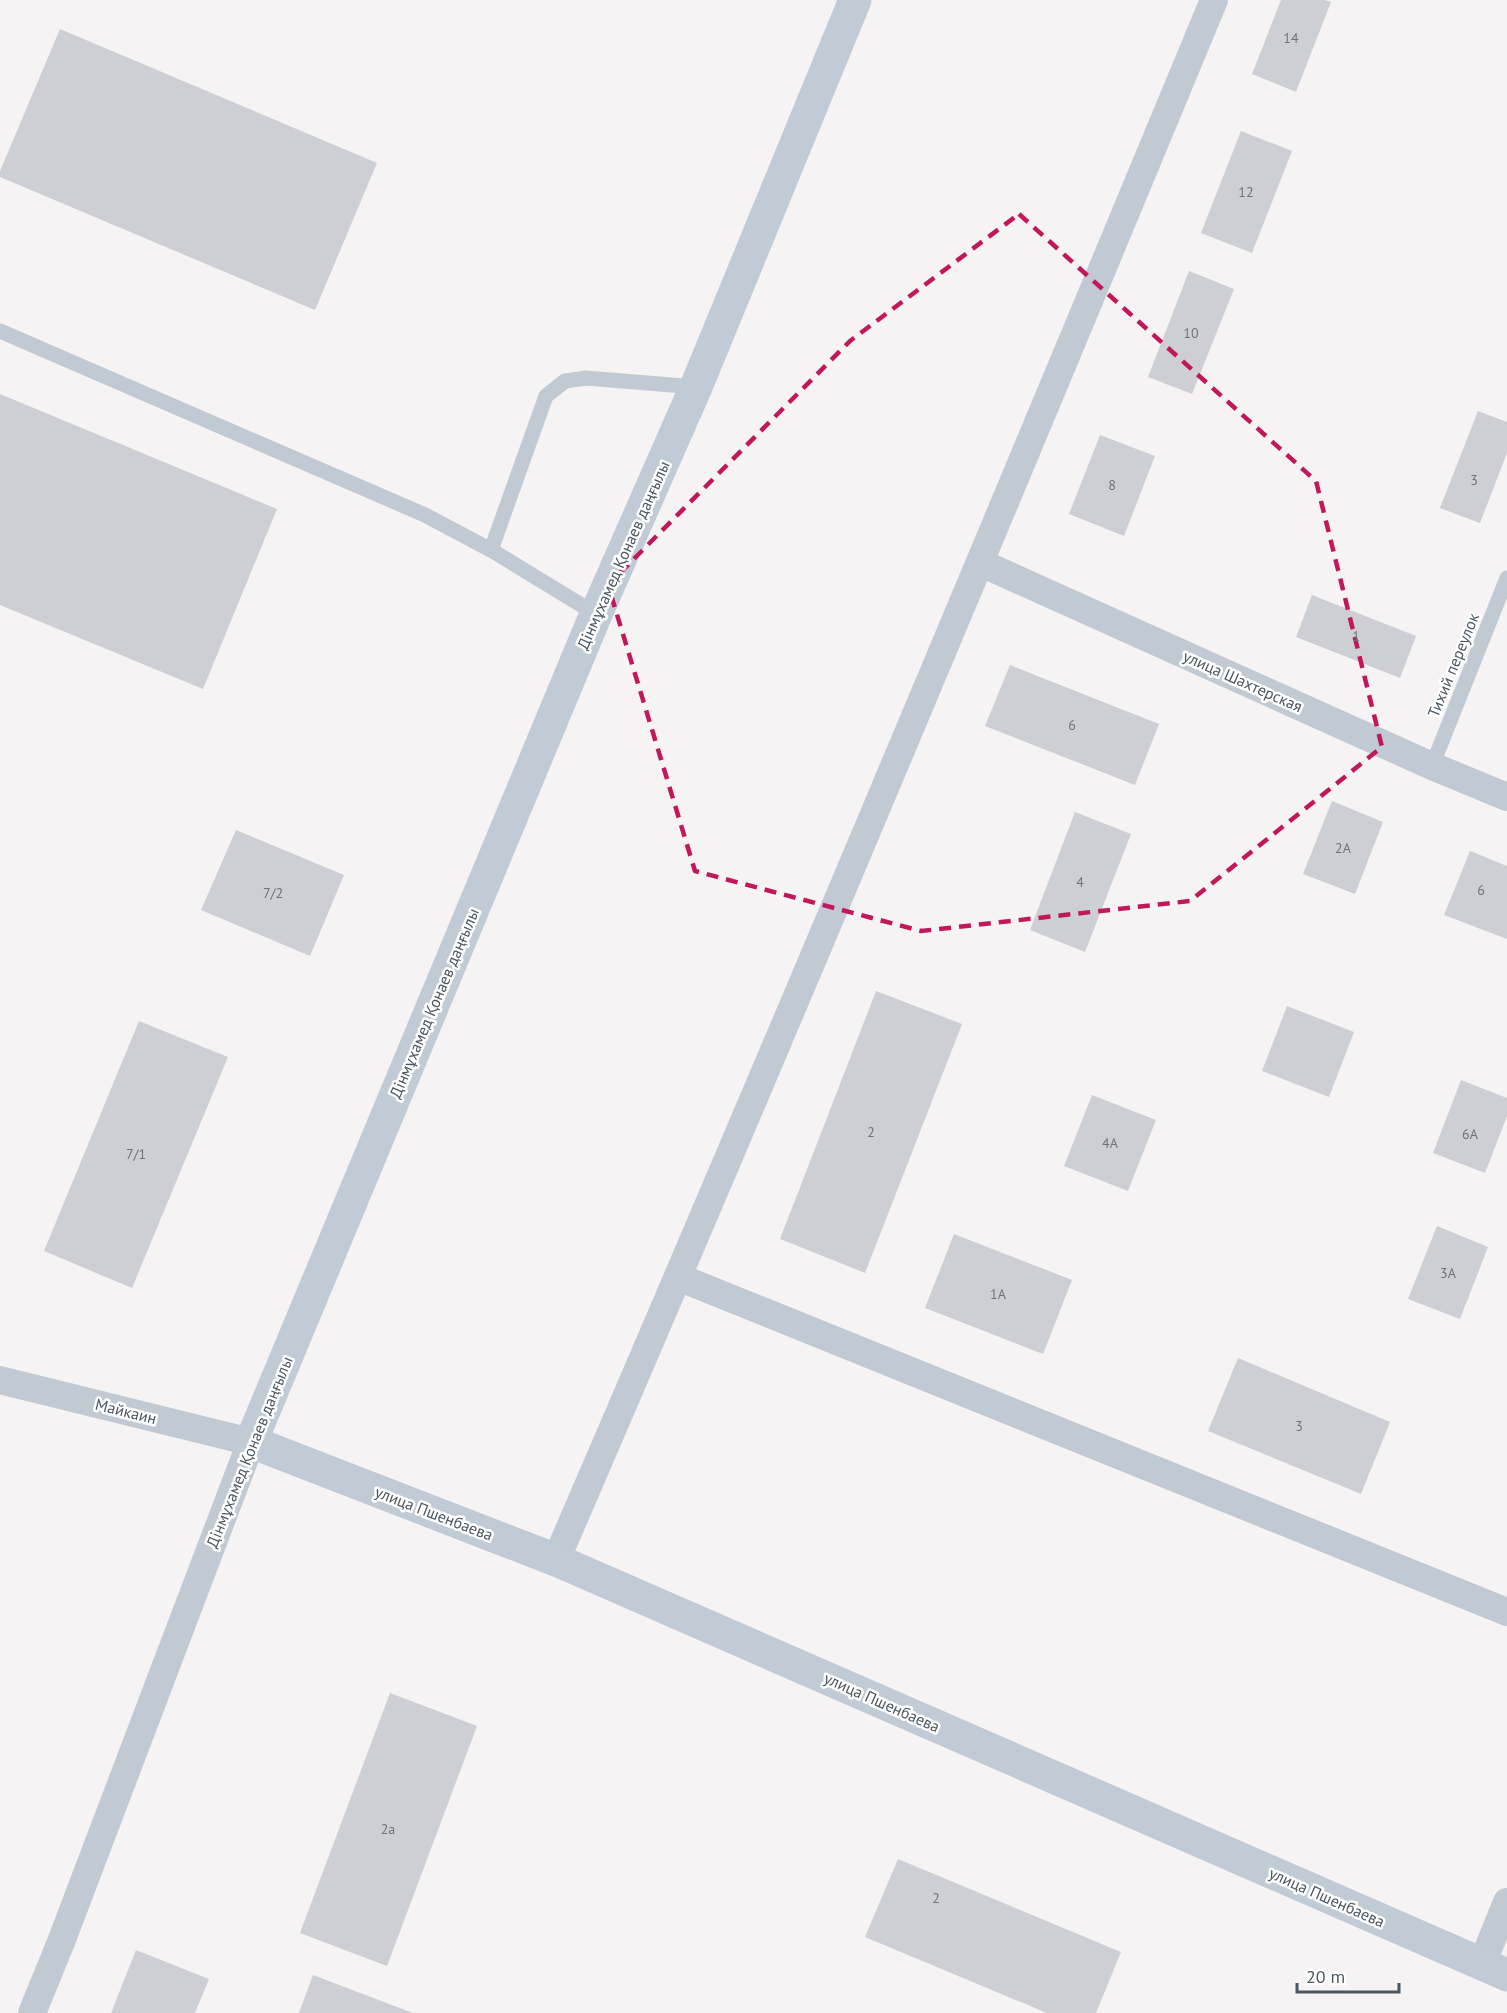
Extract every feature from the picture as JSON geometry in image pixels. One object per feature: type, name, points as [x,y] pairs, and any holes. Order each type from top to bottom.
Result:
[{"type":"street","name":"Дінмұхамед Қонаев даңғылы","points":[[32,2013],[70,1920],[251,1442],[596,614],[696,387],[855,0]]},
{"type":"street","points":[[556,1560],[981,562],[1214,0]]},
{"type":"street","name":"улица Шахтерская","points":[[981,562],[1432,766],[1507,797]]},
{"type":"street","points":[[678,1277],[1507,1612]]},
{"type":"street","name":"Майкаин","points":[[0,1380],[251,1442]]},
{"type":"street","name":"улица Пшенбаева","points":[[251,1442],[556,1560],[1494,1970]]},
{"type":"street","points":[[1494,1970],[1507,1902]]},
{"type":"lane","points":[[0,331],[425,515],[491,550],[596,614]]},
{"type":"lane","points":[[491,550],[546,396],[565,381],[586,378],[696,387]]},
{"type":"lane","name":"Тихий переулок","points":[[1432,766],[1507,578]]},
{"type":"highlighted area","points":[[1019,214],[1316,481],[1382,747],[1190,901],[921,931],[695,871],[608,585],[850,341]]},
{"type":"building","points":[[1281,0],[1331,2],[1296,92],[1252,74]]},
{"type":"building","points":[[60,29],[377,163],[315,310],[0,177],[0,171]]},
{"type":"building","points":[[1241,131],[1292,151],[1252,253],[1201,233]]},
{"type":"building","points":[[1189,271],[1234,289],[1192,394],[1148,377]]},
{"type":"building","points":[[0,394],[277,509],[203,689],[0,605]]},
{"type":"building","points":[[1478,411],[1507,422],[1507,453],[1480,523],[1440,508]]},
{"type":"building","points":[[1100,435],[1155,456],[1124,536],[1069,514]]},
{"type":"building","points":[[1312,595],[1416,636],[1400,678],[1296,637]]},
{"type":"building","points":[[1010,665],[1159,724],[1135,785],[985,726]]},
{"type":"building","points":[[1332,801],[1383,822],[1355,894],[1303,874]]},
{"type":"building","points":[[1075,812],[1131,834],[1085,952],[1030,930]]},
{"type":"building","points":[[236,830],[344,875],[310,956],[201,910]]},
{"type":"building","points":[[1470,851],[1507,866],[1507,939],[1444,915]]},
{"type":"building","points":[[876,991],[962,1024],[865,1273],[780,1239]]},
{"type":"building","points":[[1287,1006],[1354,1032],[1329,1097],[1262,1071]]},
{"type":"building","points":[[139,1021],[228,1057],[132,1288],[44,1251]]},
{"type":"building","points":[[1461,1080],[1507,1098],[1507,1116],[1485,1173],[1433,1153]]},
{"type":"building","points":[[1092,1095],[1156,1120],[1128,1191],[1064,1166]]},
{"type":"building","points":[[1437,1226],[1488,1247],[1460,1319],[1408,1299]]},
{"type":"building","points":[[954,1234],[1072,1280],[1043,1354],[925,1308]]},
{"type":"building","points":[[1238,1358],[1390,1422],[1361,1494],[1208,1431]]},
{"type":"building","points":[[390,1693],[477,1726],[387,1966],[300,1933]]},
{"type":"building","points":[[898,1859],[1121,1952],[1096,2013],[1047,2013],[865,1937]]},
{"type":"building","points":[[136,1950],[209,1979],[195,2013],[111,2013]]},
{"type":"building","points":[[313,1975],[413,2013],[299,2013]]}]
